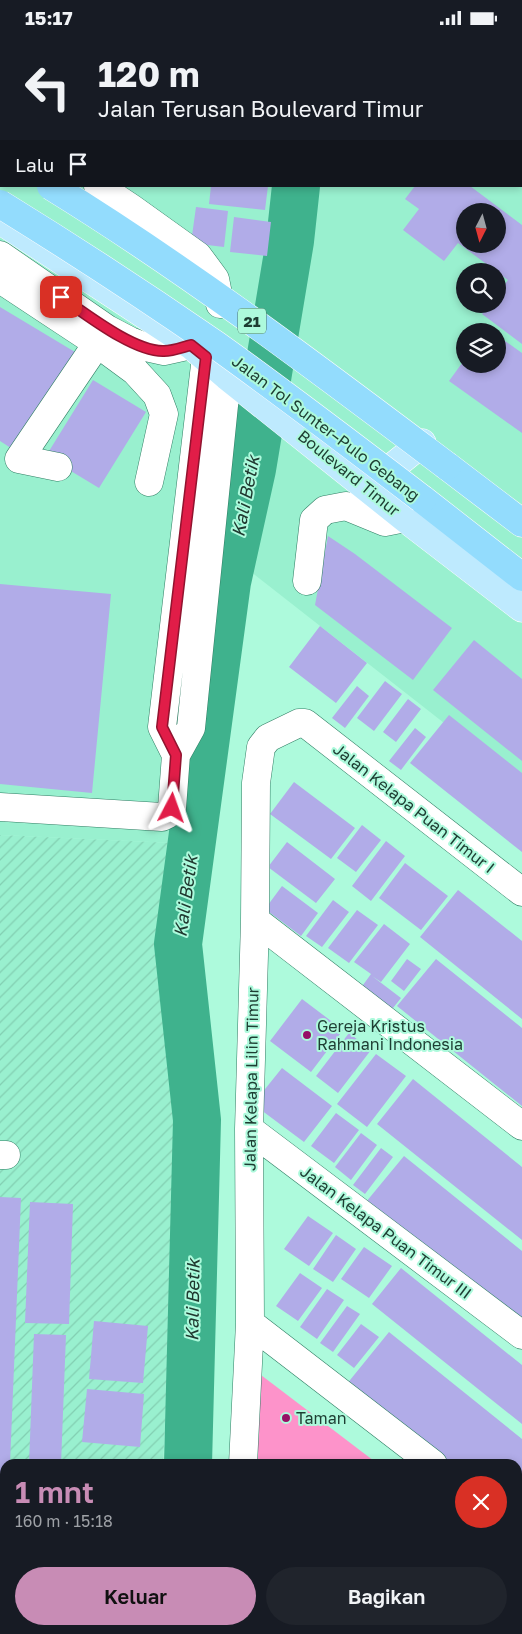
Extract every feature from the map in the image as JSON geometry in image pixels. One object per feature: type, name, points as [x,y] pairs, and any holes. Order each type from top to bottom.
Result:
[{"type":"highway","name":"21","points":[[53,187],[171,264],[276,337],[522,523]]},
{"type":"highway","name":"Jalan Tol Sunter–Pulo Gebang","points":[[0,204],[82,255],[223,351],[320,421],[522,577]]},
{"type":"main road","points":[[47,187],[77,205],[220,303],[522,515]]},
{"type":"main road","name":"Boulevard Timur","points":[[0,220],[153,319],[198,351],[368,488],[522,608]]},
{"type":"main road","points":[[368,488],[422,443]]},
{"type":"street","points":[[100,187],[198,256],[214,279],[220,303]]},
{"type":"street","points":[[0,255],[102,336],[157,395],[164,414],[149,483]]},
{"type":"street","points":[[0,279],[102,336],[164,351],[198,351],[162,727],[176,755]]},
{"type":"street","points":[[58,467],[9,454],[102,336]]},
{"type":"street","points":[[0,807],[162,817],[168,814],[172,808],[176,755],[191,728],[232,380]]},
{"type":"street","points":[[307,581],[314,520],[325,510],[346,506],[385,522],[406,518]]},
{"type":"street","name":"Jalan Kelapa Lilin Timur","points":[[243,1459],[250,1323],[249,1129],[256,783],[261,747],[268,738],[299,723],[305,723]]},
{"type":"street","name":"Jalan Kelapa Puan Timur I","points":[[305,723],[522,892]]},
{"type":"street","points":[[254,920],[522,1126]]},
{"type":"street","name":"Jalan Kelapa Puan Timur III","points":[[249,1129],[522,1335]]},
{"type":"street","points":[[250,1323],[427,1459]]},
{"type":"shaded area","points":[[0,187],[522,187],[522,784],[204,535],[194,844],[0,835]]},
{"type":"shaded area","points":[[0,835],[194,844],[163,1459],[0,1459]]},
{"type":"shaded area","name":"Taman","points":[[257,1372],[371,1459],[252,1459]]},
{"type":"building","points":[[211,187],[268,187],[265,210],[209,204]]},
{"type":"building","points":[[414,187],[471,187],[493,203],[456,203],[456,246],[444,261],[403,230],[419,209],[405,199]]},
{"type":"building","points":[[196,207],[228,211],[224,247],[191,243]]},
{"type":"building","points":[[506,213],[522,225],[522,344],[506,332],[506,323],[494,323],[482,314],[506,313],[506,283],[508,280],[506,279],[506,263],[485,263],[472,253],[506,253]]},
{"type":"building","points":[[234,217],[271,222],[267,256],[230,252]]},
{"type":"building","points":[[0,307],[75,352],[14,450],[0,441]]},
{"type":"building","points":[[506,342],[522,353],[522,433],[449,381],[456,371],[456,373],[506,373]]},
{"type":"building","points":[[93,380],[146,412],[99,488],[46,456]]},
{"type":"building","points":[[328,536],[355,554],[452,628],[413,680],[315,605]]},
{"type":"building","points":[[0,584],[111,594],[92,793],[0,784]]},
{"type":"building","points":[[320,626],[367,663],[336,703],[289,667]]},
{"type":"building","points":[[474,640],[522,679],[522,761],[433,690]]},
{"type":"building","points":[[385,681],[402,694],[374,731],[357,718]]},
{"type":"building","points":[[357,686],[369,696],[345,728],[332,718]]},
{"type":"building","points":[[408,699],[421,709],[396,742],[383,732]]},
{"type":"building","points":[[449,715],[522,773],[522,852],[410,763]]},
{"type":"building","points":[[415,728],[426,737],[401,770],[389,761]]},
{"type":"building","points":[[294,782],[355,828],[331,859],[270,814]]},
{"type":"building","points":[[362,825],[381,840],[356,872],[337,858]]},
{"type":"building","points":[[386,841],[405,856],[371,901],[352,886]]},
{"type":"building","points":[[287,842],[335,879],[316,903],[268,867]]},
{"type":"building","points":[[405,863],[448,896],[421,930],[379,898]]},
{"type":"building","points":[[282,886],[318,913],[301,936],[265,909]]},
{"type":"building","points":[[458,890],[522,941],[522,1019],[420,937]]},
{"type":"building","points":[[333,900],[349,912],[322,947],[306,936]]},
{"type":"building","points":[[357,910],[378,925],[349,963],[328,948]]},
{"type":"building","points":[[384,924],[410,944],[381,982],[372,976],[401,998],[385,1018],[355,996],[371,974],[354,962]]},
{"type":"building","points":[[407,959],[421,969],[404,991],[391,981]]},
{"type":"building","points":[[436,959],[522,1028],[522,1106],[397,1006]]},
{"type":"building","name":"Gereja Kristus Rahmani Indonesia","points":[[302,999],[343,1030],[311,1072],[270,1041]]},
{"type":"building","points":[[349,1033],[371,1050],[338,1093],[316,1076]]},
{"type":"building","points":[[376,1054],[406,1076],[367,1127],[337,1104]]},
{"type":"building","points":[[282,1068],[332,1106],[304,1142],[253,1104]]},
{"type":"building","points":[[413,1079],[522,1167],[522,1240],[377,1124]]},
{"type":"building","points":[[336,1113],[359,1130],[334,1163],[311,1146]]},
{"type":"building","points":[[361,1133],[377,1145],[351,1180],[335,1167]]},
{"type":"building","points":[[381,1148],[393,1157],[365,1194],[353,1185]]},
{"type":"building","points":[[404,1156],[522,1251],[522,1327],[366,1202]]},
{"type":"building","points":[[0,1197],[21,1198],[10,1459],[0,1459]]},
{"type":"building","points":[[30,1202],[73,1204],[69,1324],[25,1323]]},
{"type":"building","points":[[308,1216],[333,1233],[309,1266],[284,1249]]},
{"type":"building","points":[[336,1235],[356,1249],[333,1282],[313,1269]]},
{"type":"building","points":[[364,1247],[392,1266],[369,1298],[341,1279]]},
{"type":"building","points":[[401,1268],[522,1365],[522,1424],[372,1304]]},
{"type":"building","points":[[300,1273],[322,1288],[298,1321],[276,1306]]},
{"type":"building","points":[[327,1289],[344,1300],[317,1339],[300,1327]]},
{"type":"building","points":[[347,1306],[360,1314],[333,1352],[320,1343]]},
{"type":"building","points":[[94,1321],[148,1326],[143,1383],[89,1379]]},
{"type":"building","points":[[361,1324],[379,1337],[354,1368],[337,1355]]},
{"type":"building","points":[[389,1332],[522,1439],[522,1459],[438,1459],[346,1385]]},
{"type":"building","points":[[34,1334],[66,1335],[61,1459],[29,1459]]},
{"type":"building","points":[[87,1389],[144,1394],[140,1447],[82,1442]]},
{"type":"waterway","name":"Kali Betik","points":[[188,1459],[197,1120],[178,944],[227,582],[252,469],[290,241],[296,187]]},
{"type":"place","name":"Gereja Kristus Rahmani Indonesia","points":[[307,1035]]},
{"type":"place","name":"Taman","points":[[286,1418]]},
{"type":"route","points":[[61,297],[107,329],[130,341],[164,351],[191,345],[206,357],[162,727],[176,755],[172,808]]}]
